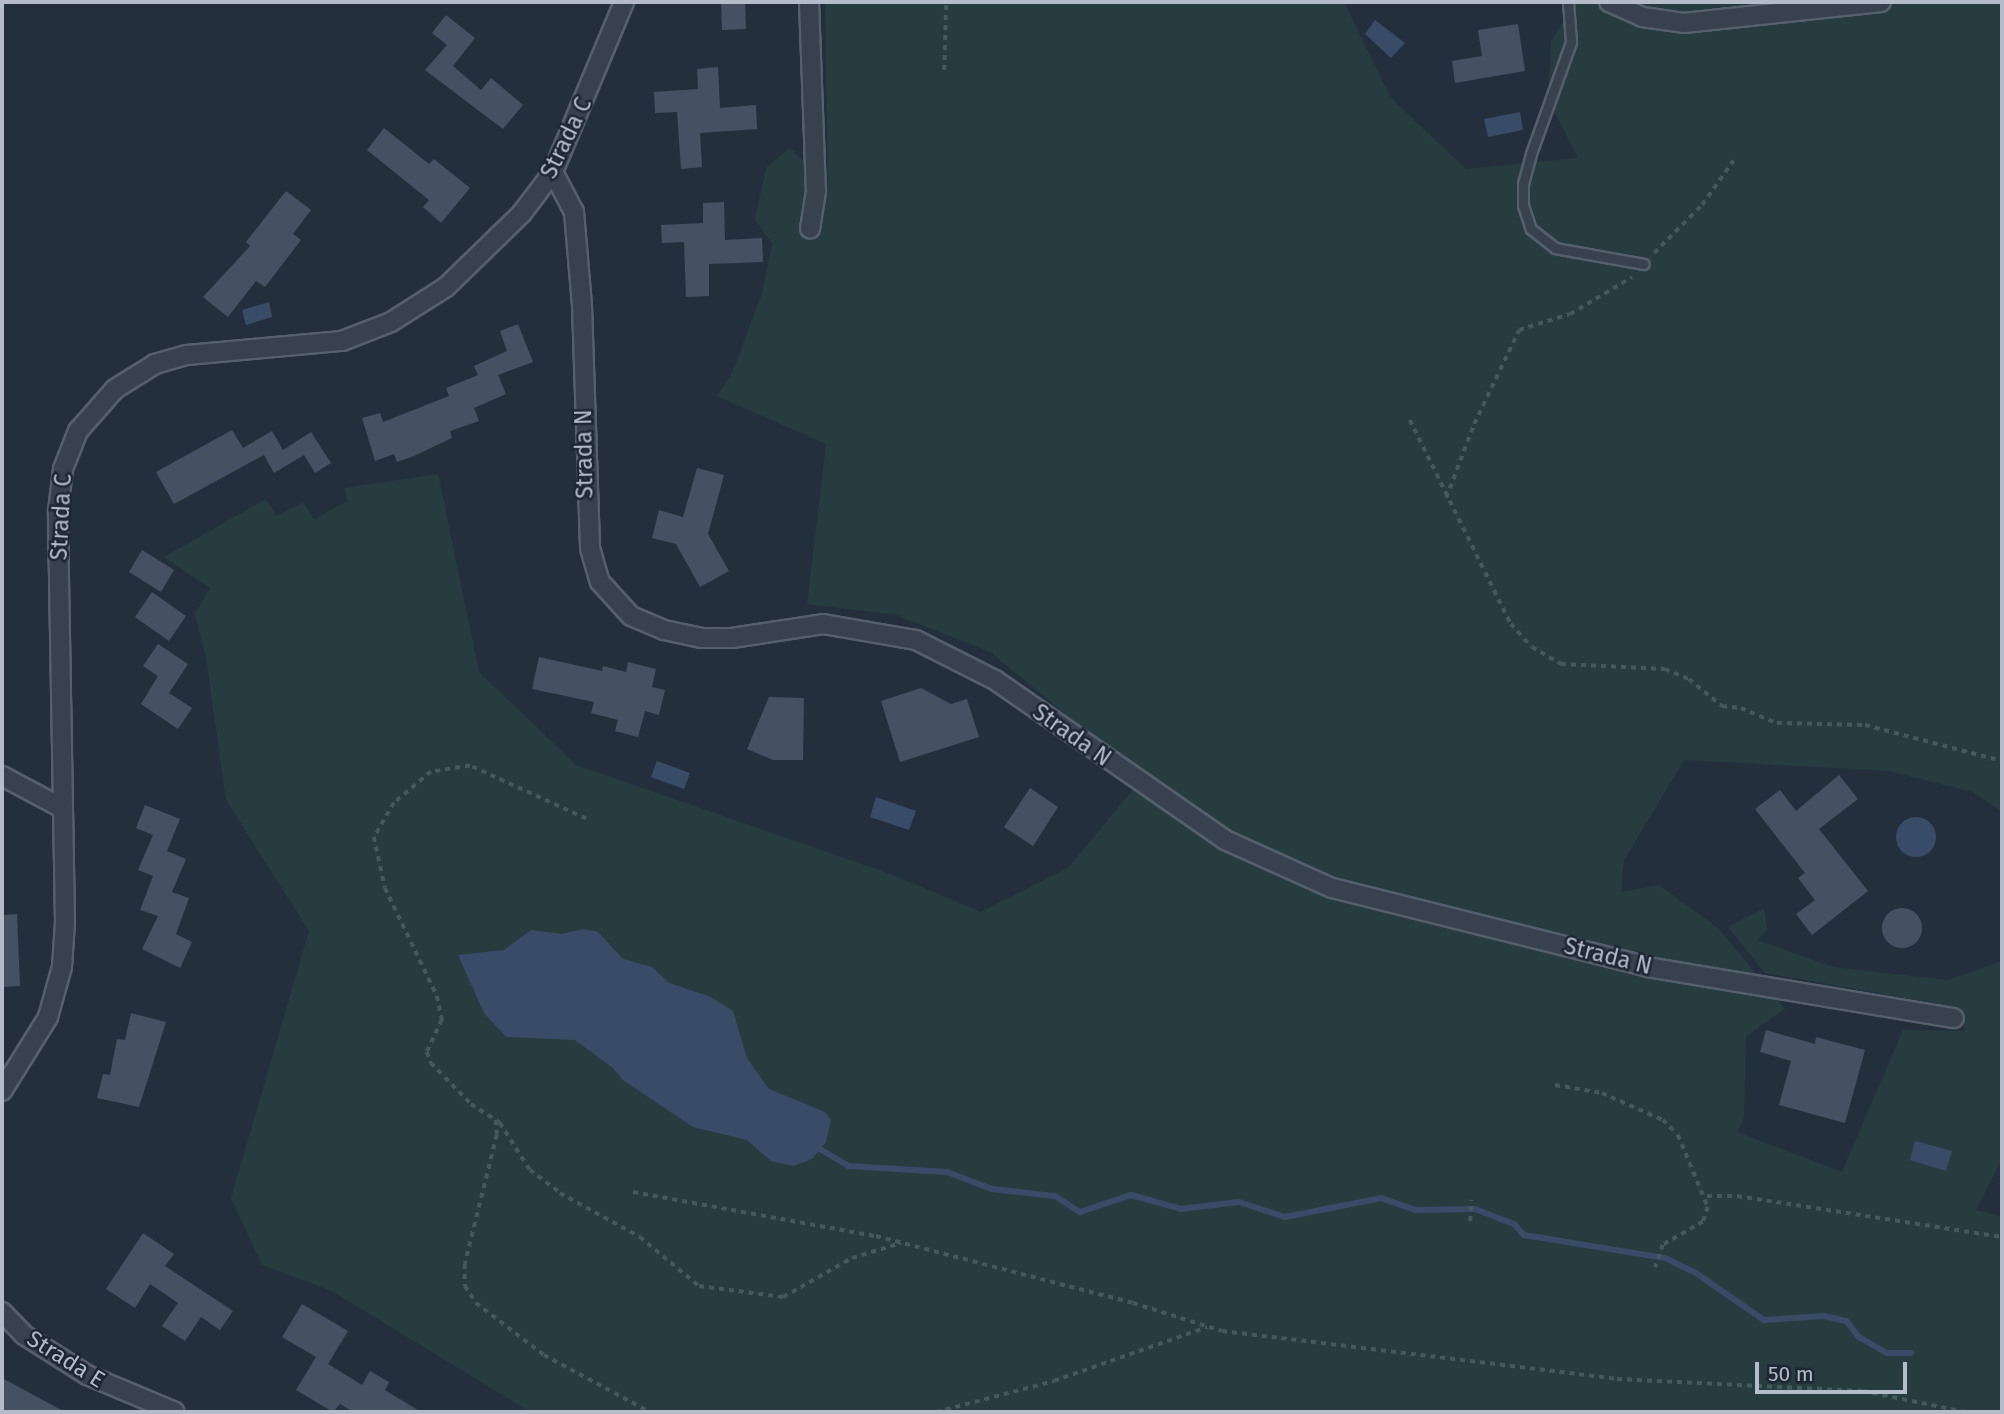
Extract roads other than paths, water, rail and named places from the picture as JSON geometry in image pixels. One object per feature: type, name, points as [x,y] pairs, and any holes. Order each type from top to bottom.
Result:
[{"type":"street","name":"Strada C","points":[[2,1091],[43,1026],[58,985],[65,922],[58,511],[66,457],[87,418],[124,381],[166,360],[320,345],[391,322],[460,275],[522,213],[553,172],[624,2]]},
{"type":"street","points":[[809,2],[816,191],[810,229]]},
{"type":"street","points":[[1609,2],[1642,17],[1684,23],[1881,2]]},
{"type":"street","name":"Strada N","points":[[553,172],[574,212],[582,305],[590,548],[600,582],[631,615],[664,630],[701,638],[732,638],[823,624],[916,640],[995,680],[1225,840],[1332,888],[1661,970],[1954,1018]]},
{"type":"street","points":[[2,776],[62,808]]},
{"type":"street","name":"Strada E","points":[[2,1312],[56,1357],[114,1389],[175,1412]]},
{"type":"lane","points":[[1568,2],[1571,42],[1522,184],[1523,205],[1531,229],[1555,248],[1644,264]]},
{"type":"water","points":[[1375,20],[1405,43],[1391,58],[1365,34]]},
{"type":"water","points":[[1520,112],[1523,130],[1488,137],[1484,119]]},
{"type":"water","points":[[269,302],[272,317],[246,325],[242,310]]},
{"type":"water","points":[[657,761],[690,773],[684,789],[651,777]]},
{"type":"water","points":[[876,797],[916,811],[909,830],[870,817]]},
{"type":"water","points":[[1916,817],[1930,823],[1936,837],[1930,851],[1916,857],[1902,851],[1896,837],[1902,823]]},
{"type":"water","points":[[583,929],[598,932],[623,959],[652,967],[669,983],[711,997],[733,1011],[747,1058],[769,1089],[825,1112],[831,1120],[826,1142],[812,1159],[793,1166],[771,1161],[747,1140],[693,1127],[623,1080],[613,1068],[575,1040],[506,1037],[484,1013],[458,955],[504,950],[531,930],[562,934]]},
{"type":"water","points":[[1915,1141],[1952,1151],[1946,1171],[1910,1160]]},
{"type":"waterway","points":[[820,1149],[848,1166],[947,1172],[992,1189],[1055,1196],[1080,1212],[1131,1195],[1181,1209],[1239,1202],[1285,1217],[1381,1198],[1416,1210],[1475,1209],[1514,1224],[1524,1235],[1665,1258],[1696,1273],[1764,1320],[1824,1316],[1846,1321],[1859,1337],[1887,1353],[1911,1353]]}]
